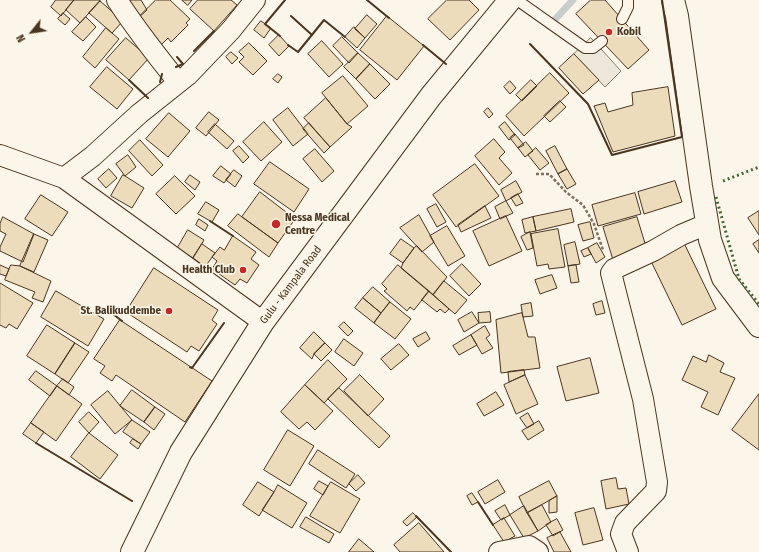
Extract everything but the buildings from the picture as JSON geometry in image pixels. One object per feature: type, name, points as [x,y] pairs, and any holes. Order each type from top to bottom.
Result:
[{"type":"main road","name":"Gulu - Kampala Road","points":[[132,552],[181,452],[263,322],[431,96],[510,0]]},
{"type":"main road","points":[[673,0],[677,16],[710,240],[724,278],[759,326]]},
{"type":"street","points":[[117,0],[149,47],[178,82]]},
{"type":"street","points":[[64,178],[93,156],[139,114],[188,75],[231,30],[255,0]]},
{"type":"street","points":[[0,155],[64,178],[263,322]]},
{"type":"street","points":[[628,552],[621,534],[625,523],[656,491],[657,482],[643,399],[611,274],[614,269],[653,251],[681,235],[707,224]]},
{"type":"street","points":[[499,552],[529,546],[538,552]]},
{"type":"lane","points":[[517,0],[585,48],[593,48],[602,41]]},
{"type":"lane","points":[[622,19],[628,7],[628,0]]},
{"type":"path","points":[[536,174],[549,174],[566,192],[583,205],[594,224],[611,274]]},
{"type":"shaded area","points":[[591,38],[621,71],[605,87],[574,54]]},
{"type":"waterway","points":[[549,26],[573,0]]},
{"type":"hedge","points":[[723,181],[759,167]]},
{"type":"hedge","points":[[716,197],[739,279],[759,304]]},
{"type":"wall","points":[[280,36],[265,24],[285,0]]},
{"type":"wall","points":[[367,0],[389,18]]},
{"type":"wall","points":[[530,44],[588,104],[612,155],[682,137],[662,0]]},
{"type":"wall","points":[[291,16],[312,35]]},
{"type":"wall","points":[[288,45],[298,52],[324,20],[345,37]]},
{"type":"wall","points":[[194,51],[214,31]]},
{"type":"wall","points":[[423,45],[446,64]]},
{"type":"wall","points":[[176,67],[183,64],[177,57]]},
{"type":"wall","points":[[160,82],[162,74]]},
{"type":"wall","points":[[129,80],[148,98]]},
{"type":"wall","points":[[210,221],[233,236]]},
{"type":"wall","points":[[113,314],[122,321]]},
{"type":"wall","points":[[190,367],[192,368],[224,323]]},
{"type":"wall","points":[[36,443],[132,501]]},
{"type":"wall","points":[[478,502],[493,525]]},
{"type":"wall","points":[[416,516],[451,552]]},
{"type":"place","name":"Kobil","points":[[609,32]]},
{"type":"place","name":"Nessa Medical Centre","points":[[276,224]]},
{"type":"place","name":"Health Club","points":[[243,270]]},
{"type":"place","name":"St. Balikuddembe","points":[[169,311]]}]
